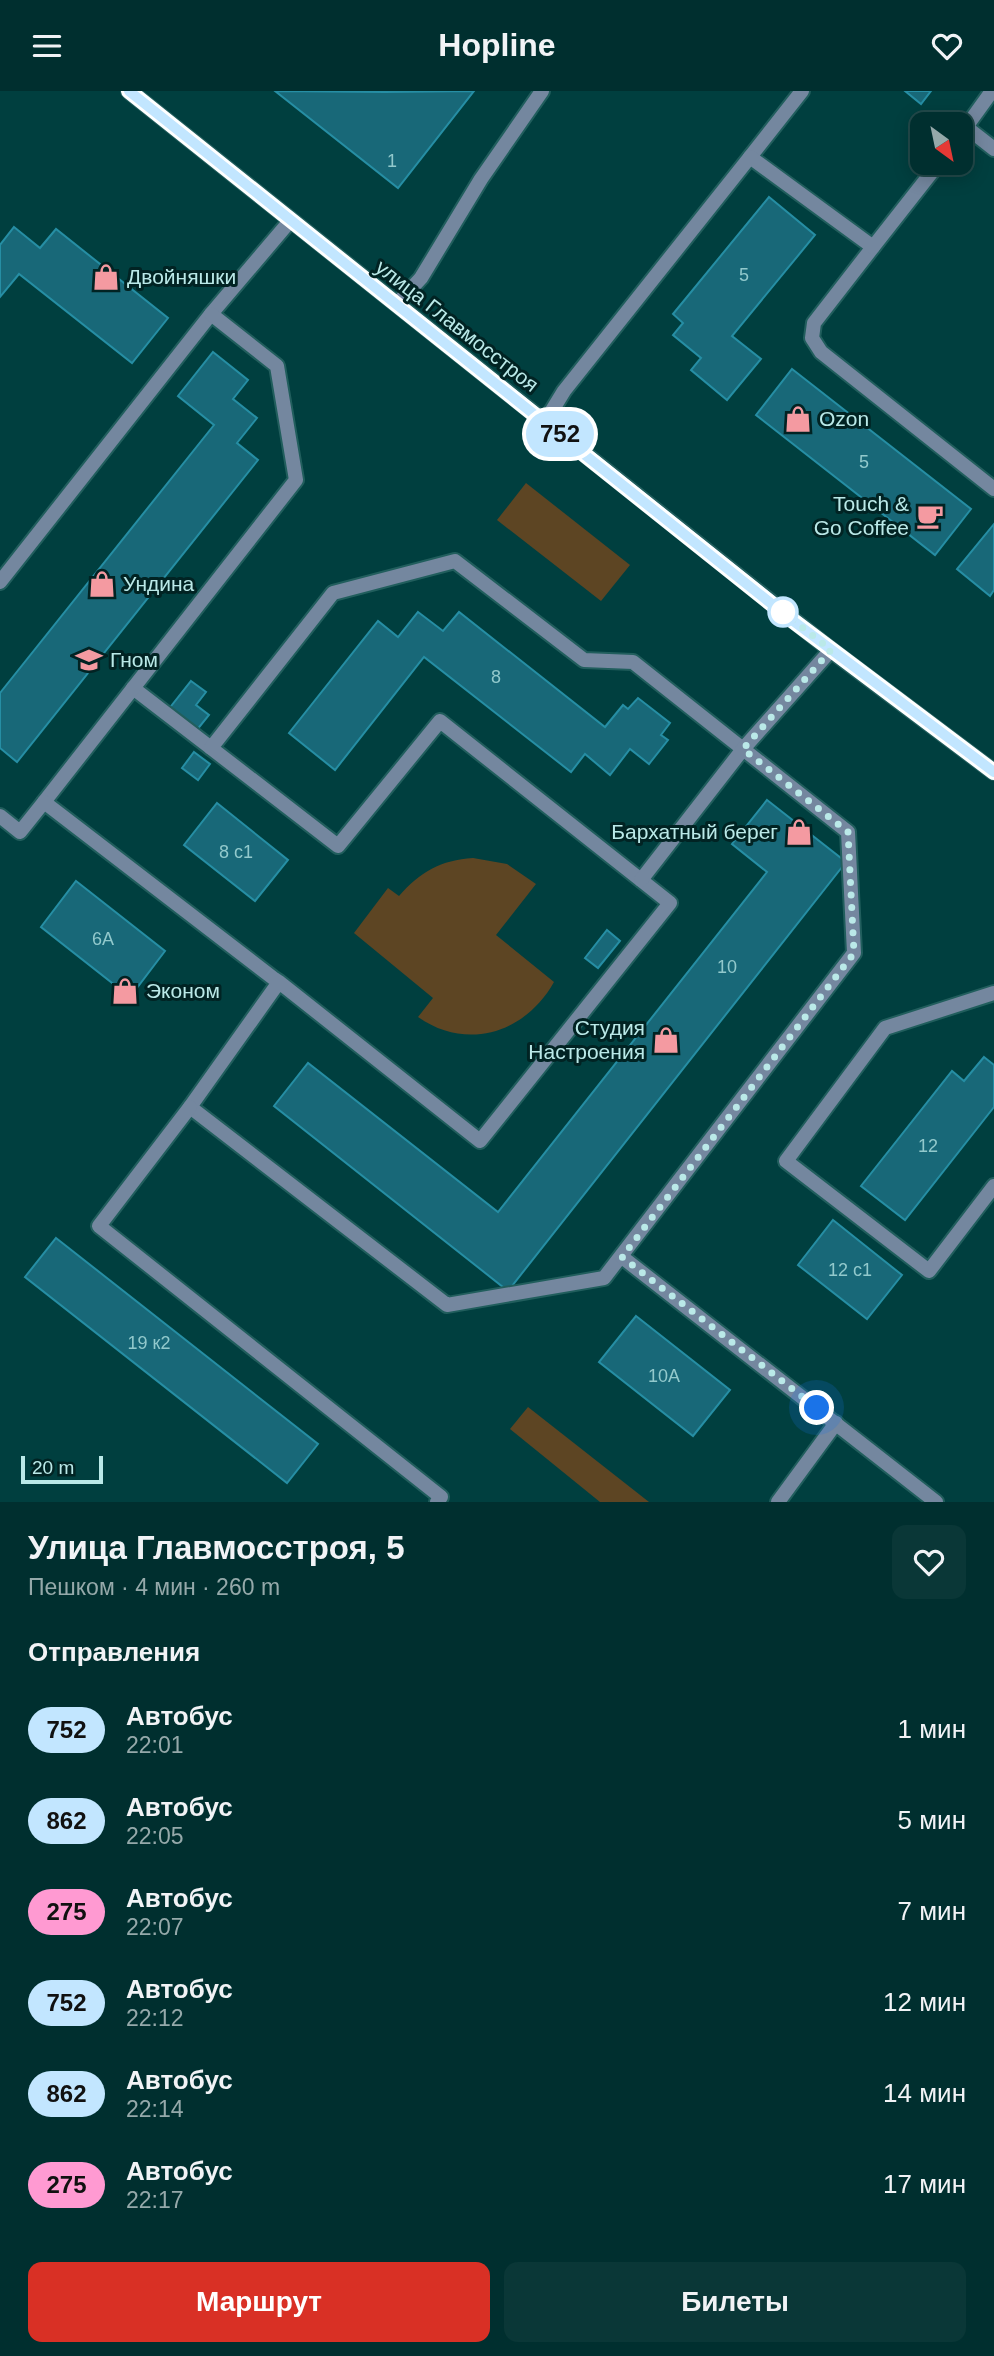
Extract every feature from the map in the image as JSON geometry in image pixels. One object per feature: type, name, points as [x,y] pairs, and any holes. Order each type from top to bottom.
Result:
[{"type":"street","name":"улица Главмосстроя","points":[[129,91],[831,650],[994,772]]},
{"type":"lane","points":[[397,305],[421,278],[481,179],[542,91]]},
{"type":"lane","points":[[545,422],[564,391],[802,91]]},
{"type":"lane","points":[[973,117],[992,91]]},
{"type":"lane","points":[[973,137],[994,149]]},
{"type":"lane","points":[[750,157],[873,247]]},
{"type":"lane","points":[[930,175],[814,323],[813,338],[821,352],[994,489]]},
{"type":"lane","points":[[0,582],[211,314],[290,221]]},
{"type":"lane","points":[[0,816],[19,832],[296,480],[277,366],[211,314]]},
{"type":"lane","points":[[190,1107],[447,1305],[604,1278],[854,953],[848,832],[633,662],[584,660],[455,561],[333,593],[211,748]]},
{"type":"lane","points":[[641,880],[743,749],[831,650]]},
{"type":"lane","points":[[44,802],[279,982],[480,1141],[670,903],[440,721],[338,846],[133,688]]},
{"type":"lane","points":[[279,982],[190,1107],[99,1226],[442,1500]]},
{"type":"lane","points":[[994,993],[885,1028],[786,1161],[929,1271],[994,1186]]},
{"type":"lane","points":[[622,1257],[936,1502]]},
{"type":"lane","points":[[778,1502],[836,1423]]},
{"type":"shaded area","points":[[526,483],[630,565],[601,601],[497,520]]},
{"type":"shaded area","points":[[473,858],[507,864],[536,884],[496,935],[554,982],[528,1013],[512,1024],[476,1034],[437,1028],[418,1017],[433,998],[354,933],[388,888],[399,896],[415,880],[432,869],[451,861]]},
{"type":"shaded area","points":[[528,1407],[649,1502],[600,1502],[510,1429]]},
{"type":"building","points":[[275,91],[385,92],[474,91],[398,188]]},
{"type":"building","points":[[905,91],[931,91],[921,104]]},
{"type":"building","points":[[769,197],[815,235],[732,336],[761,359],[727,400],[691,370],[701,358],[673,335],[683,323],[673,314]]},
{"type":"building","points":[[14,227],[40,248],[56,229],[168,318],[132,363],[19,274],[0,297],[0,245]]},
{"type":"building","points":[[213,352],[248,380],[233,399],[257,418],[237,443],[258,460],[17,762],[0,748],[0,693],[214,425],[178,396]]},
{"type":"building","points":[[792,369],[971,509],[935,555],[756,415]]},
{"type":"building","points":[[994,524],[994,590],[990,596],[957,569]]},
{"type":"building","points":[[418,612],[443,631],[459,612],[605,727],[623,705],[628,709],[638,698],[670,723],[661,735],[668,740],[649,764],[630,749],[610,775],[585,754],[571,772],[424,657],[335,770],[289,733],[378,621],[398,637]]},
{"type":"building","points":[[191,681],[206,692],[196,705],[209,715],[196,731],[168,710]]},
{"type":"building","points":[[194,752],[210,764],[198,780],[182,768]]},
{"type":"building","points":[[767,800],[846,862],[508,1291],[274,1106],[308,1063],[498,1212],[767,872],[732,844]]},
{"type":"building","points":[[217,803],[288,860],[255,901],[184,845]]},
{"type":"building","points":[[76,881],[165,951],[130,997],[41,927]]},
{"type":"building","points":[[607,930],[620,941],[598,968],[585,958]]},
{"type":"building","points":[[984,1057],[994,1065],[994,1107],[905,1220],[861,1186],[952,1071],[964,1081]]},
{"type":"building","points":[[833,1220],[902,1275],[867,1319],[798,1265]]},
{"type":"building","points":[[56,1238],[318,1444],[287,1483],[25,1277]]},
{"type":"building","points":[[636,1316],[730,1390],[693,1436],[599,1362]]},
{"type":"bus line","name":"752","points":[[129,91],[788,617],[994,772]]},
{"type":"place","name":"Двойняшки","points":[[106,277]]},
{"type":"place","name":"Ozon","points":[[798,419]]},
{"type":"place","name":"Touch & Go Coffee","points":[[930,516]]},
{"type":"place","name":"Ундина","points":[[102,584]]},
{"type":"place","name":"Гном","points":[[89,660]]},
{"type":"place","name":"Бархатный берег","points":[[799,832]]},
{"type":"place","name":"Эконом","points":[[125,991]]},
{"type":"place","name":"Студия Настроения","points":[[666,1040]]},
{"type":"route","points":[[783,612],[831,650],[802,686],[743,749],[848,832],[854,953],[622,1257],[817,1408]]}]
